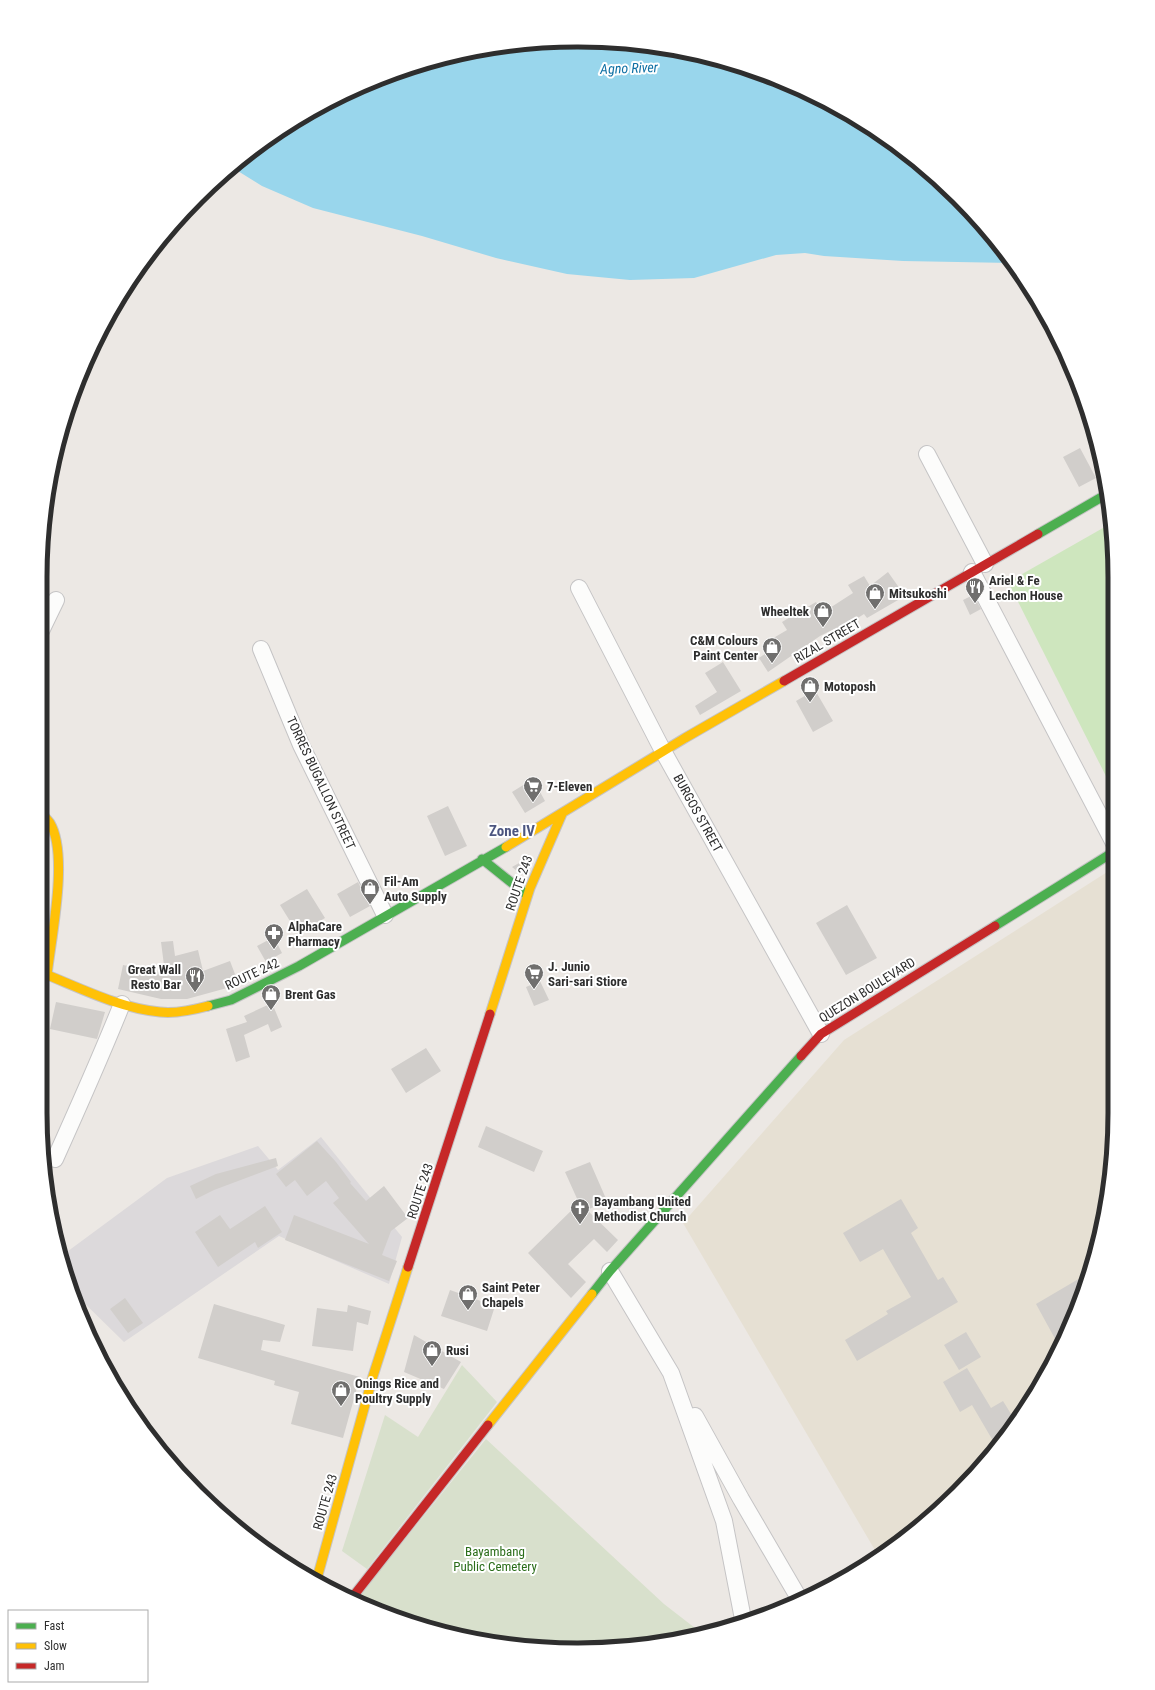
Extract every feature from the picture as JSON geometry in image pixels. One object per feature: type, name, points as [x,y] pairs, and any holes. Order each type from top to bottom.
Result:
[{"type":"main road","name":"RIZAL STREET","points":[[562,814],[663,751],[1101,497]]},
{"type":"main road","name":"ROUTE 242","points":[[47,975],[122,1004],[160,1012],[189,1011],[231,1000],[299,966],[562,814]]},
{"type":"main road","name":"ROUTE 243","points":[[318,1575],[374,1376],[516,934],[527,895],[543,851],[562,814]]},
{"type":"main road","points":[[47,816],[54,832],[57,847],[55,903],[47,955]]},
{"type":"main road","name":"QUEZON BOULEVARD","points":[[355,1594],[610,1271],[821,1034],[1108,856]]},
{"type":"main road","points":[[482,859],[527,895]]},
{"type":"street","points":[[927,454],[978,568],[1108,831]]},
{"type":"street","name":"BURGOS STREET","points":[[579,588],[663,751],[821,1034]]},
{"type":"street","points":[[47,619],[56,600]]},
{"type":"street","name":"TORRES BUGALLON STREET","points":[[261,649],[301,744],[385,915]]},
{"type":"street","points":[[55,1159],[91,1075],[106,1045],[122,1004]]},
{"type":"street","points":[[610,1271],[672,1373],[741,1499],[798,1595]]},
{"type":"street","points":[[672,1373],[724,1521],[743,1617]]},
{"type":"shaded area","points":[[1108,871],[1107,1147],[1098,1216],[1080,1283],[1068,1316],[1037,1378],[1019,1407],[998,1435],[953,1488],[927,1511],[876,1551],[683,1223],[844,1040]]},
{"type":"shaded area","points":[[321,1137],[402,1237],[389,1284],[279,1236],[124,1342],[81,1300],[66,1253],[167,1178],[258,1146],[278,1170]]},
{"type":"green space","points":[[1105,527],[1108,578],[1108,780],[1008,582]]},
{"type":"green space","points":[[462,1365],[497,1402],[367,1569],[342,1551],[385,1415],[418,1437]]},
{"type":"green space","name":"Bayambang Public Cemetery","points":[[486,1439],[664,1604],[695,1628],[695,1630],[681,1633],[612,1642],[543,1642],[474,1633],[440,1625],[407,1615],[359,1596]]},
{"type":"water","name":"Agno River","points":[[543,48],[612,48],[681,57],[748,75],[781,87],[843,118],[872,136],[900,157],[953,202],[1004,263],[903,261],[824,256],[805,253],[776,255],[694,278],[630,280],[567,274],[496,258],[422,236],[313,208],[262,186],[238,171],[283,136],[312,118],[374,87],[440,65],[474,57]]},
{"type":"building","points":[[1080,448],[1096,478],[1079,487],[1063,457]]},
{"type":"building","points":[[888,572],[905,596],[867,618],[864,614],[836,632],[834,629],[820,636],[768,672],[759,658],[775,647],[770,640],[787,630],[782,622],[816,602],[822,613],[853,593],[848,585],[864,576],[870,586]]},
{"type":"building","points":[[973,595],[981,609],[970,615],[963,600]]},
{"type":"building","points":[[723,662],[741,691],[700,715],[695,706],[717,692],[705,673]]},
{"type":"building","points":[[815,690],[833,721],[813,732],[796,701]]},
{"type":"building","points":[[533,779],[545,801],[525,813],[512,792]]},
{"type":"building","points":[[448,806],[467,846],[445,856],[427,816]]},
{"type":"building","points":[[528,858],[522,875],[512,867]]},
{"type":"building","points":[[358,882],[370,906],[350,917],[337,894]]},
{"type":"building","points":[[307,889],[325,918],[298,934],[280,905]]},
{"type":"building","points":[[847,905],[877,958],[846,975],[816,923]]},
{"type":"building","points":[[274,937],[282,953],[266,962],[257,946]]},
{"type":"building","points":[[173,941],[175,956],[198,950],[203,971],[230,961],[238,982],[227,988],[187,999],[161,999],[118,989],[123,965],[165,973],[161,942]]},
{"type":"building","points":[[540,981],[549,1000],[534,1006],[526,987]]},
{"type":"building","points":[[56,1002],[105,1012],[97,1039],[50,1029]]},
{"type":"building","points":[[272,1003],[282,1027],[271,1032],[268,1024],[244,1035],[250,1057],[236,1062],[226,1029],[247,1022],[244,1016]]},
{"type":"building","points":[[426,1048],[441,1071],[406,1093],[391,1069]]},
{"type":"building","points":[[486,1126],[543,1151],[534,1172],[478,1147]]},
{"type":"building","points":[[317,1141],[336,1162],[351,1182],[350,1183],[366,1201],[384,1186],[408,1218],[391,1231],[382,1255],[397,1261],[389,1281],[285,1240],[294,1215],[369,1244],[333,1203],[339,1198],[326,1181],[307,1196],[295,1180],[286,1187],[276,1174]]},
{"type":"building","points":[[276,1158],[278,1166],[214,1190],[196,1199],[190,1186],[216,1174]]},
{"type":"building","name":"Bayambang United Methodist Church","points":[[590,1162],[607,1201],[587,1210],[618,1240],[607,1252],[594,1239],[568,1264],[586,1282],[571,1298],[528,1253],[579,1203],[565,1172]]},
{"type":"building","points":[[901,1199],[918,1228],[911,1233],[938,1280],[943,1277],[958,1302],[857,1361],[845,1340],[888,1314],[886,1311],[911,1297],[883,1249],[860,1262],[843,1233]]},
{"type":"building","points":[[265,1206],[282,1232],[258,1248],[255,1242],[218,1267],[195,1232],[220,1215],[230,1229]]},
{"type":"building","points":[[1082,1277],[1068,1316],[1056,1341],[1036,1304]]},
{"type":"building","name":"Saint Peter Chapels","points":[[450,1290],[495,1306],[487,1331],[441,1316]]},
{"type":"building","points":[[125,1298],[143,1323],[128,1333],[110,1309]]},
{"type":"building","points":[[214,1304],[285,1325],[280,1342],[263,1340],[261,1350],[360,1377],[343,1438],[291,1424],[299,1392],[274,1385],[275,1381],[198,1358]]},
{"type":"building","points":[[348,1305],[371,1311],[368,1325],[357,1322],[353,1351],[312,1346],[317,1308],[347,1312]]},
{"type":"building","points":[[966,1332],[981,1357],[959,1370],[944,1345]]},
{"type":"building","name":"Rusi","points":[[414,1335],[461,1362],[444,1389],[404,1372]]},
{"type":"building","points":[[967,1368],[991,1408],[1003,1401],[1012,1416],[993,1441],[972,1405],[960,1412],[943,1382]]},
{"type":"traffic: fast","points":[[1038,534],[1101,497]]},
{"type":"traffic: fast","points":[[208,1006],[231,1000],[299,966],[506,847]]},
{"type":"traffic: fast","points":[[995,926],[1108,855]]},
{"type":"traffic: fast","points":[[482,859],[527,895]]},
{"type":"traffic: fast","points":[[592,1294],[610,1271],[801,1056]]},
{"type":"traffic: slow","points":[[506,847],[685,738],[784,681]]},
{"type":"traffic: slow","points":[[490,1014],[530,888],[562,814]]},
{"type":"traffic: slow","points":[[47,819],[50,823],[55,837],[58,855],[55,919],[47,975]]},
{"type":"traffic: slow","points":[[47,975],[114,1002],[144,1010],[178,1012],[208,1006]]},
{"type":"traffic: slow","points":[[318,1575],[373,1376],[408,1267]]},
{"type":"traffic: slow","points":[[488,1425],[592,1294]]},
{"type":"traffic: jam","points":[[784,681],[1038,534]]},
{"type":"traffic: jam","points":[[801,1056],[821,1034],[995,926]]},
{"type":"traffic: jam","points":[[408,1267],[490,1014]]},
{"type":"traffic: jam","points":[[355,1594],[488,1425]]},
{"type":"place","name":"Ariel & Fe Lechon House","points":[[975,604]]},
{"type":"place","name":"Mitsukoshi","points":[[875,610]]},
{"type":"place","name":"Wheeltek","points":[[823,628]]},
{"type":"place","name":"C&M Colours Paint Center","points":[[772,664]]},
{"type":"place","name":"Motoposh","points":[[810,703]]},
{"type":"place","name":"7-Eleven","points":[[533,803]]},
{"type":"place","name":"Fil-Am Auto Supply","points":[[370,905]]},
{"type":"place","name":"AlphaCare Pharmacy","points":[[274,950]]},
{"type":"place","name":"J. Junio Sari-sari Stiore","points":[[534,990]]},
{"type":"place","name":"Great Wall Resto Bar","points":[[195,993]]},
{"type":"place","name":"Brent Gas","points":[[271,1011]]},
{"type":"place","name":"Bayambang United Methodist Church","points":[[580,1225]]},
{"type":"place","name":"Saint Peter Chapels","points":[[468,1311]]},
{"type":"place","name":"Rusi","points":[[432,1367]]},
{"type":"place","name":"Onings Rice and Poultry Supply","points":[[341,1407]]},
{"type":"district","name":"Zone IV","points":[[512,831]]}]
